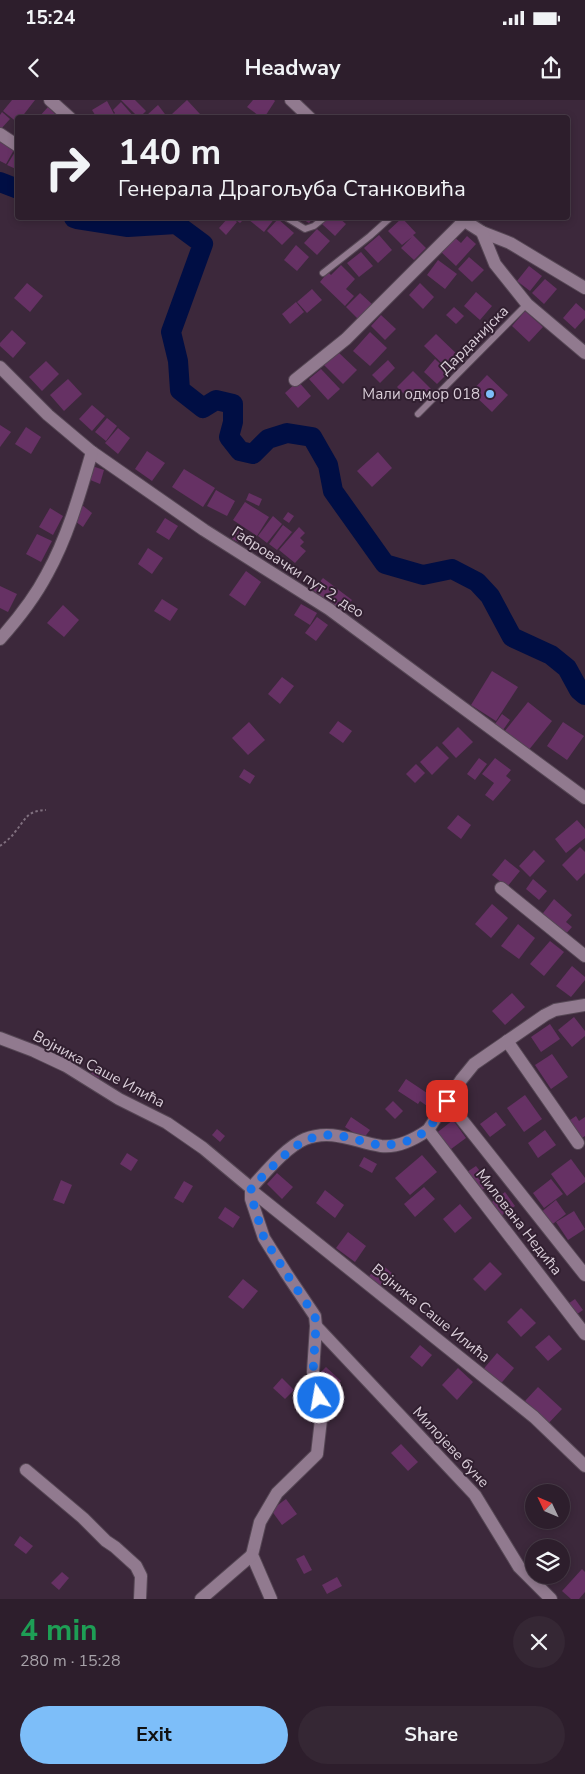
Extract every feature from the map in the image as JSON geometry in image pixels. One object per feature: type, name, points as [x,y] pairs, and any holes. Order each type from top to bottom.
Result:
[{"type":"street","points":[[50,100],[67,115]]},
{"type":"street","points":[[291,100],[307,115]]},
{"type":"street","points":[[0,134],[15,144]]},
{"type":"street","points":[[295,380],[346,339],[461,220]]},
{"type":"street","points":[[464,220],[482,232],[510,243],[585,288]]},
{"type":"street","points":[[482,232],[495,264],[527,304],[585,353]]},
{"type":"street","name":"Габровачки пут 2. део","points":[[0,367],[48,415],[92,452],[204,530],[329,609],[585,798]]},
{"type":"street","points":[[0,639],[13,625],[47,574],[72,517],[92,452]]},
{"type":"street","points":[[501,888],[585,956]]},
{"type":"street","points":[[251,1193],[294,1146],[313,1136],[338,1135],[382,1146],[411,1140],[428,1130],[461,1080],[474,1064],[545,1015],[561,1009],[585,1005]]},
{"type":"street","name":"Војника Саше Илића","points":[[0,1038],[66,1066],[119,1099],[167,1123],[203,1148],[251,1193],[534,1417],[585,1466]]},
{"type":"street","points":[[507,1041],[578,1143]]},
{"type":"street","points":[[447,1101],[585,1275]]},
{"type":"street","name":"Милована Недића","points":[[428,1130],[585,1334]]},
{"type":"street","name":"Милојеве буне","points":[[251,1193],[264,1238],[315,1316],[313,1372],[322,1411],[317,1454],[277,1493],[260,1522],[252,1555]]},
{"type":"street","name":"Милојеве буне","points":[[316,1326],[475,1495],[519,1567],[550,1599]]},
{"type":"street","points":[[26,1470],[136,1566],[141,1576],[140,1599]]},
{"type":"street","points":[[201,1599],[252,1555],[271,1599]]},
{"type":"lane","points":[[290,220],[305,229],[314,226],[322,220]]},
{"type":"lane","points":[[323,273],[388,220]]},
{"type":"lane","name":"Дарданијска","points":[[418,414],[527,304]]},
{"type":"path","points":[[0,846],[14,834],[28,814],[34,811],[46,810]]},
{"type":"building","points":[[12,100],[35,100],[23,115],[15,115],[15,121],[3,111]]},
{"type":"building","points":[[121,100],[135,100],[146,111],[142,115],[136,115]]},
{"type":"building","points":[[187,100],[200,114],[173,115]]},
{"type":"building","points":[[253,100],[275,101],[266,115],[258,115],[247,107]]},
{"type":"building","points":[[107,101],[114,114],[113,110],[121,102],[132,115],[95,115],[92,110]]},
{"type":"building","points":[[158,105],[166,115],[147,115]]},
{"type":"building","points":[[48,107],[56,115],[41,115]]},
{"type":"building","points":[[2,112],[10,119],[0,130],[0,115]]},
{"type":"building","points":[[0,139],[15,148],[6,164],[0,161]]},
{"type":"building","points":[[15,152],[15,169],[7,165]]},
{"type":"building","points":[[226,220],[234,220],[237,222],[226,235],[219,228]]},
{"type":"building","points":[[249,220],[273,220],[264,232]]},
{"type":"building","points":[[279,220],[294,233],[282,245],[267,231]]},
{"type":"building","points":[[326,220],[341,220],[346,224],[335,236],[322,224]]},
{"type":"building","points":[[400,220],[404,220],[416,233],[413,235],[426,248],[414,260],[401,248],[412,237],[402,245],[388,231]]},
{"type":"building","points":[[317,229],[330,241],[317,255],[304,243]]},
{"type":"building","points":[[379,235],[392,250],[378,263],[364,248]]},
{"type":"building","points":[[453,236],[461,243],[467,236],[476,244],[456,266],[439,250]]},
{"type":"building","points":[[296,245],[309,257],[297,271],[284,260]]},
{"type":"building","points":[[361,252],[373,266],[359,277],[347,263]]},
{"type":"building","points":[[469,257],[484,270],[472,282],[458,269]]},
{"type":"building","points":[[438,260],[457,274],[445,289],[427,275]]},
{"type":"building","points":[[341,265],[355,279],[346,289],[354,296],[345,306],[320,282],[328,272],[331,275]]},
{"type":"building","points":[[529,266],[542,276],[530,291],[517,281]]},
{"type":"building","points":[[545,279],[557,289],[544,304],[532,293]]},
{"type":"building","points":[[27,283],[43,296],[30,312],[14,298]]},
{"type":"building","points":[[420,283],[434,297],[423,309],[409,295]]},
{"type":"building","points":[[312,289],[322,300],[307,313],[297,302]]},
{"type":"building","points":[[476,292],[492,306],[480,320],[464,306]]},
{"type":"building","points":[[360,293],[373,305],[358,319],[346,307]]},
{"type":"building","points":[[296,302],[304,312],[290,324],[282,314]]},
{"type":"building","points":[[576,303],[585,311],[585,318],[575,329],[563,318]]},
{"type":"building","points":[[454,307],[464,316],[456,324],[446,315]]},
{"type":"building","points":[[525,311],[543,327],[529,342],[512,326]]},
{"type":"building","points":[[381,315],[396,329],[385,340],[371,326]]},
{"type":"building","points":[[12,330],[26,343],[13,358],[0,346],[0,343]]},
{"type":"building","points":[[370,332],[387,348],[370,366],[353,351]]},
{"type":"building","points":[[436,334],[461,358],[449,370],[424,346]]},
{"type":"building","points":[[338,352],[357,370],[343,384],[324,365]]},
{"type":"building","points":[[435,359],[449,372],[437,384],[424,372]]},
{"type":"building","points":[[388,360],[395,368],[380,383],[372,375]]},
{"type":"building","points":[[46,361],[59,374],[42,391],[29,377]]},
{"type":"building","points":[[321,369],[340,389],[328,400],[309,379]]},
{"type":"building","points":[[413,371],[431,389],[424,396],[419,391],[410,400],[397,387]]},
{"type":"building","name":"Мали одмор 018","points":[[487,375],[508,395],[492,412],[471,392]]},
{"type":"building","points":[[68,379],[82,394],[64,411],[50,395]]},
{"type":"building","points":[[298,381],[311,396],[298,408],[285,393]]},
{"type":"building","points":[[92,405],[105,416],[92,431],[79,419]]},
{"type":"building","points":[[107,418],[117,426],[106,441],[95,432]]},
{"type":"building","points":[[0,425],[11,432],[0,447]]},
{"type":"building","points":[[26,427],[41,437],[31,454],[15,444]]},
{"type":"building","points":[[118,428],[130,438],[118,454],[105,443]]},
{"type":"building","points":[[147,451],[165,463],[152,481],[135,469]]},
{"type":"building","points":[[378,452],[392,468],[372,487],[357,471]]},
{"type":"building","points":[[92,466],[104,470],[100,484],[88,479]]},
{"type":"building","points":[[184,469],[215,488],[203,507],[172,487]]},
{"type":"building","points":[[216,490],[235,501],[227,516],[207,506]]},
{"type":"building","points":[[249,493],[262,499],[259,506],[246,500]]},
{"type":"building","points":[[245,502],[269,517],[257,536],[233,520]]},
{"type":"building","points":[[82,505],[92,513],[83,527],[72,519]]},
{"type":"building","points":[[50,508],[63,516],[53,535],[39,527]]},
{"type":"building","points":[[288,512],[294,516],[289,523],[283,519]]},
{"type":"building","points":[[273,516],[282,524],[267,543],[258,536]]},
{"type":"building","points":[[165,518],[178,526],[169,540],[156,532]]},
{"type":"building","points":[[283,525],[292,532],[277,550],[269,544]]},
{"type":"building","points":[[299,527],[305,533],[300,538],[304,542],[300,546],[306,551],[295,563],[279,550]]},
{"type":"building","points":[[238,529],[243,532],[238,542],[232,539]]},
{"type":"building","points":[[37,534],[52,541],[41,562],[26,554]]},
{"type":"building","points":[[148,548],[163,558],[152,574],[138,564]]},
{"type":"building","points":[[246,571],[261,582],[245,606],[229,595]]},
{"type":"building","points":[[323,578],[352,600],[342,613],[313,590]]},
{"type":"building","points":[[0,586],[17,594],[8,612],[0,608]]},
{"type":"building","points":[[162,599],[178,609],[170,621],[154,611]]},
{"type":"building","points":[[301,604],[317,613],[310,625],[294,615]]},
{"type":"building","points":[[63,605],[79,620],[64,637],[47,623]]},
{"type":"building","points":[[317,617],[328,625],[316,641],[305,633]]},
{"type":"building","points":[[492,671],[518,687],[496,721],[471,705]]},
{"type":"building","points":[[282,677],[294,686],[280,704],[268,694]]},
{"type":"building","points":[[528,702],[552,721],[528,751],[504,732]]},
{"type":"building","points":[[502,714],[510,720],[503,730],[495,724]]},
{"type":"building","points":[[338,721],[352,731],[343,743],[329,733]]},
{"type":"building","points":[[249,722],[265,740],[248,755],[232,738]]},
{"type":"building","points":[[563,722],[584,736],[567,760],[547,746]]},
{"type":"building","points":[[458,727],[473,742],[456,758],[442,743]]},
{"type":"building","points":[[437,746],[449,758],[432,775],[420,762]]},
{"type":"building","points":[[479,758],[487,764],[475,780],[467,774]]},
{"type":"building","points":[[495,758],[511,770],[506,776],[511,780],[493,801],[485,795],[494,783],[482,774]]},
{"type":"building","points":[[416,764],[425,773],[415,783],[406,774]]},
{"type":"building","points":[[244,769],[255,776],[250,784],[239,777]]},
{"type":"building","points":[[458,815],[471,825],[461,839],[447,828]]},
{"type":"building","points":[[577,820],[585,829],[585,838],[566,853],[555,839]]},
{"type":"building","points":[[580,847],[585,852],[585,873],[577,881],[562,865]]},
{"type":"building","points":[[534,850],[545,861],[530,877],[519,866]]},
{"type":"building","points":[[505,859],[520,871],[507,887],[492,875]]},
{"type":"building","points":[[533,879],[547,891],[539,900],[526,889]]},
{"type":"building","points":[[554,899],[572,915],[566,922],[572,927],[563,937],[540,917]]},
{"type":"building","points":[[492,904],[508,918],[491,938],[475,924]]},
{"type":"building","points":[[518,924],[535,938],[519,959],[501,946]]},
{"type":"building","points":[[550,941],[564,952],[544,976],[530,964]]},
{"type":"building","points":[[572,966],[585,977],[585,980],[571,997],[556,986]]},
{"type":"building","points":[[512,993],[525,1007],[505,1025],[492,1011]]},
{"type":"building","points":[[574,1017],[585,1031],[585,1036],[572,1047],[558,1030]]},
{"type":"building","points":[[550,1024],[560,1039],[541,1052],[531,1037]]},
{"type":"building","points":[[61,1054],[74,1060],[72,1066],[59,1061]]},
{"type":"building","points":[[552,1054],[568,1077],[551,1089],[535,1065]]},
{"type":"building","points":[[95,1066],[103,1070],[99,1078],[91,1074]]},
{"type":"building","points":[[406,1079],[436,1099],[430,1108],[420,1101],[418,1104],[398,1091]]},
{"type":"building","points":[[525,1095],[542,1119],[524,1132],[507,1108]]},
{"type":"building","points":[[393,1101],[403,1111],[395,1119],[385,1109]]},
{"type":"building","points":[[496,1112],[506,1125],[490,1137],[480,1124]]},
{"type":"building","points":[[576,1116],[579,1121],[585,1117],[585,1136],[579,1140],[567,1122]]},
{"type":"building","points":[[351,1117],[370,1130],[363,1139],[345,1127]]},
{"type":"building","points":[[453,1120],[466,1138],[447,1152],[434,1135]]},
{"type":"building","points":[[217,1129],[225,1136],[220,1142],[212,1135]]},
{"type":"building","points":[[545,1130],[556,1145],[538,1158],[528,1143]]},
{"type":"building","points":[[127,1153],[138,1160],[131,1171],[120,1164]]},
{"type":"building","points":[[422,1155],[437,1172],[410,1195],[395,1178]]},
{"type":"building","points":[[364,1157],[377,1164],[372,1173],[359,1166]]},
{"type":"building","points":[[571,1159],[585,1178],[585,1182],[567,1196],[551,1174]]},
{"type":"building","points":[[476,1166],[490,1184],[478,1193],[464,1174]]},
{"type":"building","points":[[277,1173],[293,1187],[282,1199],[267,1184]]},
{"type":"building","points":[[551,1179],[563,1194],[544,1208],[533,1193]]},
{"type":"building","points":[[61,1180],[72,1185],[64,1204],[53,1200]]},
{"type":"building","points":[[184,1181],[193,1186],[183,1203],[174,1198]]},
{"type":"building","points":[[424,1187],[435,1199],[415,1217],[404,1204]]},
{"type":"building","points":[[325,1190],[344,1205],[335,1218],[316,1203]]},
{"type":"building","points":[[505,1192],[515,1206],[498,1218],[488,1205]]},
{"type":"building","points":[[556,1200],[566,1214],[550,1226],[540,1213]]},
{"type":"building","points":[[460,1204],[472,1218],[455,1233],[443,1219]]},
{"type":"building","points":[[225,1207],[240,1217],[233,1228],[218,1218]]},
{"type":"building","points":[[574,1211],[585,1229],[568,1240],[556,1222]]},
{"type":"building","points":[[348,1232],[366,1246],[355,1262],[336,1248]]},
{"type":"building","points":[[490,1262],[502,1274],[485,1291],[473,1279]]},
{"type":"building","points":[[380,1263],[393,1274],[379,1290],[366,1280]]},
{"type":"building","points":[[243,1279],[258,1291],[243,1309],[228,1297]]},
{"type":"building","points":[[575,1299],[583,1310],[573,1317],[565,1306]]},
{"type":"building","points":[[521,1308],[536,1323],[521,1337],[507,1322]]},
{"type":"building","points":[[549,1335],[562,1349],[548,1361],[535,1347]]},
{"type":"building","points":[[420,1345],[432,1355],[422,1367],[410,1357]]},
{"type":"building","points":[[497,1353],[514,1368],[498,1387],[481,1372]]},
{"type":"building","points":[[326,1367],[341,1381],[332,1391],[317,1376]]},
{"type":"building","points":[[458,1368],[473,1382],[457,1400],[442,1385]]},
{"type":"building","points":[[282,1378],[294,1390],[285,1399],[273,1388]]},
{"type":"building","points":[[538,1387],[562,1409],[545,1427],[537,1412],[525,1401]]},
{"type":"building","points":[[401,1444],[418,1462],[408,1471],[391,1453]]},
{"type":"building","points":[[286,1499],[297,1514],[282,1525],[271,1510]]},
{"type":"building","points":[[20,1536],[33,1546],[26,1554],[14,1545]]},
{"type":"building","points":[[304,1555],[312,1570],[304,1574],[296,1559]]},
{"type":"building","points":[[582,1569],[585,1572],[585,1592],[579,1599],[571,1599],[562,1591]]},
{"type":"building","points":[[62,1572],[69,1578],[59,1590],[51,1583]]},
{"type":"building","points":[[337,1577],[342,1586],[327,1594],[322,1585]]},
{"type":"waterway","points":[[0,182],[15,188]]},
{"type":"waterway","points":[[83,220],[128,227],[176,224],[203,244],[171,332],[178,361],[180,390],[203,408],[216,400],[233,404],[233,422],[229,437],[240,451],[253,454],[268,439],[287,433],[312,437],[328,465],[333,491],[385,564],[423,575],[452,569],[477,582],[490,596],[512,637],[551,655],[567,668],[579,690],[585,695]]},
{"type":"place","name":"Мали одмор 018","points":[[490,394]]},
{"type":"route","points":[[319,1398],[313,1372],[315,1316],[264,1238],[252,1199],[251,1188],[294,1146],[313,1136],[338,1135],[382,1146],[400,1143],[411,1140],[428,1130],[447,1101]]}]
